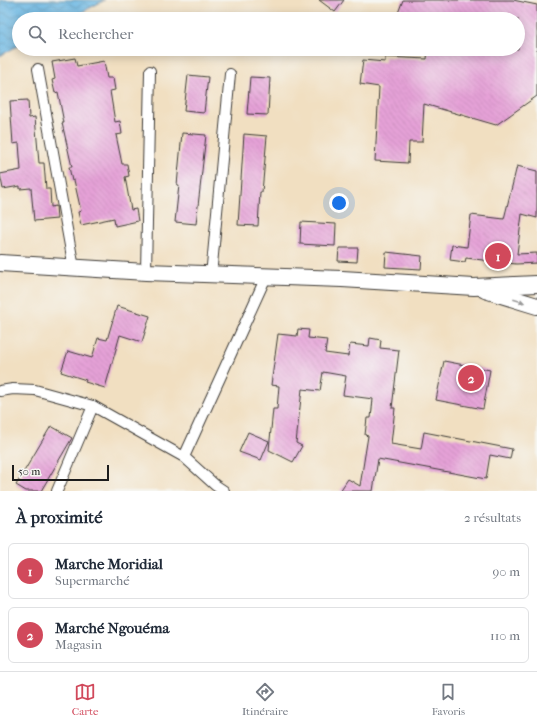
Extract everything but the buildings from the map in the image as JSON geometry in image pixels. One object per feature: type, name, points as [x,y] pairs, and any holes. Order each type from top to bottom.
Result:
[{"type":"main road","points":[[0,263],[211,276],[342,279],[474,287],[537,284]]},
{"type":"main road","points":[[474,287],[537,306]]},
{"type":"street","points":[[38,69],[74,268]]},
{"type":"street","points":[[146,272],[150,71]]},
{"type":"street","points":[[211,276],[230,74]]},
{"type":"street","points":[[184,457],[266,277]]},
{"type":"street","points":[[0,391],[13,389],[34,390],[93,406],[184,457],[215,485],[224,491]]},
{"type":"street","points":[[57,491],[93,406]]},
{"type":"water","points":[[0,0],[105,0],[82,12],[12,12],[12,49],[0,56]]},
{"type":"place","name":"Marche Moridial","points":[[498,256]]},
{"type":"place","name":"Marché Ngouéma","points":[[471,378]]}]
